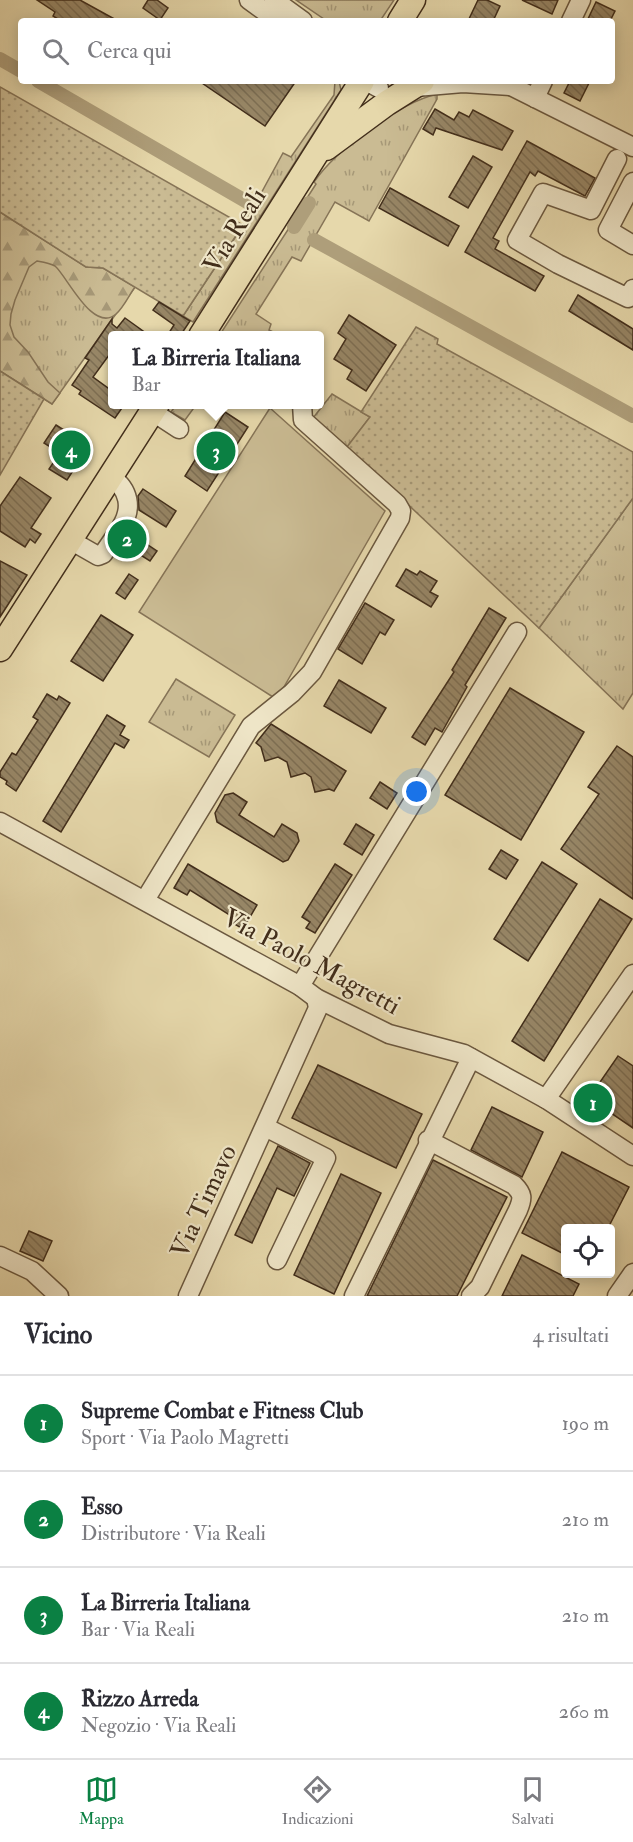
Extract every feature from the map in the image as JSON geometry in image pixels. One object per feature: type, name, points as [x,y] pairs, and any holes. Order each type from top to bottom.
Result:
[{"type":"main road","name":"Via Reali","points":[[315,156],[381,85]]},
{"type":"main road","name":"Via Reali","points":[[204,331],[315,156],[381,85]]},
{"type":"main road","points":[[0,649],[154,409]]},
{"type":"street","points":[[249,0],[274,18]]},
{"type":"street","points":[[274,0],[299,18]]},
{"type":"street","points":[[572,18],[581,0]]},
{"type":"street","points":[[381,85],[422,84]]},
{"type":"street","points":[[506,84],[633,147]]},
{"type":"street","points":[[535,98],[542,84]]},
{"type":"street","points":[[617,159],[591,210],[543,193],[517,240],[558,264],[628,298],[633,289]]},
{"type":"street","points":[[633,182],[608,230],[633,245]]},
{"type":"street","points":[[156,409],[179,429]]},
{"type":"street","points":[[145,900],[251,726],[292,693],[312,672],[400,518],[401,511],[397,504],[303,420],[302,409]]},
{"type":"street","points":[[70,540],[98,556],[107,550],[127,515],[128,500],[120,483],[111,477]]},
{"type":"street","points":[[300,986],[517,632]]},
{"type":"street","name":"Via Paolo Magretti","points":[[0,822],[300,986],[316,998],[389,1034],[471,1058],[546,1099],[633,1156]]},
{"type":"street","points":[[546,1099],[633,974]]},
{"type":"street","name":"Via Timavo","points":[[188,1296],[318,1008],[316,998]]},
{"type":"street","points":[[354,1296],[422,1159],[428,1140],[471,1058]]},
{"type":"street","name":"Via Timavo","points":[[265,1127],[326,1158],[277,1260]]},
{"type":"street","points":[[428,1140],[514,1185],[521,1192],[523,1200],[480,1287],[471,1296]]},
{"type":"street","points":[[0,1256],[21,1265],[51,1292]]},
{"type":"street","points":[[617,1296],[633,1273]]},
{"type":"street","points":[[625,1296],[633,1284]]},
{"type":"green space","points":[[296,0],[394,0],[382,18],[323,18]]},
{"type":"green space","points":[[335,84],[340,84],[341,90],[193,322],[183,316],[246,221],[283,153],[291,157],[334,95]]},
{"type":"green space","points":[[0,87],[243,225],[183,316],[103,268],[86,267],[0,212]]},
{"type":"green space","points":[[437,94],[437,99],[369,221],[335,202],[301,261],[292,257],[256,314],[271,324],[269,330],[271,331],[222,331],[291,225],[297,228],[312,205],[305,201],[316,184],[314,182],[324,169],[370,129],[387,117]]},
{"type":"green space","points":[[0,212],[86,267],[135,287],[52,404],[0,371]]},
{"type":"green space","points":[[0,212],[86,267],[103,268],[135,287],[119,311],[107,318],[98,316],[81,301],[55,266],[37,261],[29,267],[15,300],[10,325],[14,337],[28,352],[48,382],[60,393],[52,404],[0,371]]},
{"type":"green space","points":[[416,327],[438,339],[437,344],[633,452],[633,498],[539,628],[347,447],[370,417],[361,412]]},
{"type":"green space","points":[[0,371],[44,399],[0,475]]},
{"type":"green space","points":[[332,394],[370,417],[347,447],[313,418],[320,409],[324,409],[324,404]]},
{"type":"green space","points":[[173,409],[193,409],[185,420],[171,412]]},
{"type":"green space","points":[[269,409],[385,511],[281,692],[273,697],[139,612]]},
{"type":"green space","points":[[633,498],[633,693],[623,709],[539,628]]},
{"type":"green space","points":[[176,679],[235,715],[209,757],[149,722]]},
{"type":"building","points":[[37,0],[80,0],[113,18],[56,18],[53,16],[55,12]]},
{"type":"building","points":[[148,0],[157,0],[168,8],[161,18],[157,18],[143,8]]},
{"type":"building","points":[[478,0],[487,0],[500,6],[494,18],[469,18]]},
{"type":"building","points":[[522,0],[558,0],[552,14]]},
{"type":"building","points":[[596,2],[615,11],[612,18],[588,18]]},
{"type":"building","points":[[203,84],[294,84],[265,126]]},
{"type":"building","points":[[568,84],[588,84],[580,101],[564,93]]},
{"type":"building","points":[[435,109],[454,120],[459,112],[469,117],[473,110],[513,131],[502,150],[436,128],[433,135],[423,129]]},
{"type":"building","points":[[527,141],[595,178],[585,196],[538,171],[535,176],[530,172],[493,238],[499,241],[495,249],[544,276],[535,291],[465,252]]},
{"type":"building","points":[[473,156],[492,167],[468,208],[449,197]]},
{"type":"building","points":[[390,188],[459,226],[448,246],[379,208]]},
{"type":"building","points":[[578,295],[633,329],[633,350],[569,311]]},
{"type":"building","points":[[159,302],[190,321],[183,331],[170,331],[174,325],[153,310]]},
{"type":"building","points":[[349,315],[396,345],[366,391],[347,379],[352,370],[334,359],[346,339],[338,333]]},
{"type":"building","points":[[125,318],[143,331],[108,331],[108,356],[93,377],[108,388],[108,409],[121,409],[115,418],[79,394],[81,391],[72,385],[89,360],[85,358],[112,319],[112,324],[117,328]]},
{"type":"building","points":[[225,412],[248,427],[207,491],[185,476]]},
{"type":"building","points":[[56,425],[89,446],[67,480],[49,469],[60,453],[44,443]]},
{"type":"building","points":[[20,477],[51,498],[31,528],[41,534],[35,543],[30,539],[25,547],[0,531],[0,506]]},
{"type":"building","points":[[143,489],[176,511],[166,527],[139,510],[138,496]]},
{"type":"building","points":[[130,533],[157,551],[150,561],[123,544],[125,537]]},
{"type":"building","points":[[0,561],[27,575],[0,617]]},
{"type":"building","points":[[406,569],[417,575],[420,571],[437,581],[430,592],[438,596],[431,607],[396,586]]},
{"type":"building","points":[[129,574],[138,580],[125,599],[116,593]]},
{"type":"building","points":[[365,603],[394,620],[385,635],[380,632],[362,664],[338,649]]},
{"type":"building","points":[[489,608],[506,618],[465,685],[467,687],[442,732],[435,728],[425,745],[412,737],[454,672],[452,670]]},
{"type":"building","points":[[101,615],[133,635],[103,681],[71,661]]},
{"type":"building","points":[[339,680],[386,708],[371,733],[324,706]]},
{"type":"building","points":[[510,688],[584,732],[521,840],[445,795]]},
{"type":"building","points":[[47,694],[57,700],[59,696],[70,703],[16,791],[0,777],[0,772],[12,753],[16,755],[38,720],[33,717]]},
{"type":"building","points":[[107,715],[125,726],[120,735],[129,740],[124,748],[115,743],[61,832],[43,821]]},
{"type":"building","points":[[271,724],[346,771],[334,791],[329,789],[315,792],[311,777],[305,773],[291,777],[287,762],[278,757],[265,761],[261,747],[256,743]]},
{"type":"building","points":[[617,746],[633,757],[633,899],[561,849],[599,794],[588,787]]},
{"type":"building","points":[[380,782],[397,793],[387,809],[370,798]]},
{"type":"building","points":[[233,793],[247,802],[239,815],[274,837],[282,824],[297,833],[299,841],[288,860],[283,862],[217,822],[215,813],[225,795]]},
{"type":"building","points":[[356,824],[374,835],[362,855],[344,844]]},
{"type":"building","points":[[501,850],[518,860],[506,879],[489,869]]},
{"type":"building","points":[[542,862],[577,884],[528,961],[494,939]]},
{"type":"building","points":[[188,864],[257,905],[243,929],[231,922],[233,917],[190,890],[187,895],[174,888]]},
{"type":"building","points":[[335,864],[352,875],[315,933],[306,928],[310,922],[302,917]]},
{"type":"building","points":[[600,899],[632,919],[544,1061],[512,1041]]},
{"type":"building","points":[[618,1056],[633,1066],[633,1128],[589,1098]]},
{"type":"building","points":[[318,1065],[422,1114],[396,1168],[292,1118]]},
{"type":"building","points":[[492,1107],[543,1132],[522,1177],[471,1150]]},
{"type":"building","points":[[278,1146],[310,1163],[294,1196],[277,1188],[252,1243],[235,1235]]},
{"type":"building","points":[[562,1152],[629,1187],[610,1224],[561,1224],[561,1252],[522,1233]]},
{"type":"building","points":[[433,1160],[507,1197],[457,1296],[367,1296]]},
{"type":"building","points":[[341,1174],[381,1193],[334,1294],[294,1275]]},
{"type":"building","points":[[29,1231],[52,1241],[43,1261],[20,1251]]},
{"type":"building","points":[[522,1255],[561,1275],[561,1278],[567,1278],[579,1284],[573,1296],[502,1296]]},
{"type":"waterway","points":[[0,59],[18,69]]},
{"type":"waterway","points":[[43,84],[254,206]]},
{"type":"waterway","points":[[294,227],[309,203]]},
{"type":"waterway","points":[[314,240],[633,416]]},
{"type":"place","name":"Rizzo Arreda","points":[[71,450]]},
{"type":"place","name":"La Birreria Italiana","points":[[216,451]]},
{"type":"place","name":"Esso","points":[[127,539]]},
{"type":"place","name":"Supreme Combat e Fitness Club","points":[[593,1103]]}]
